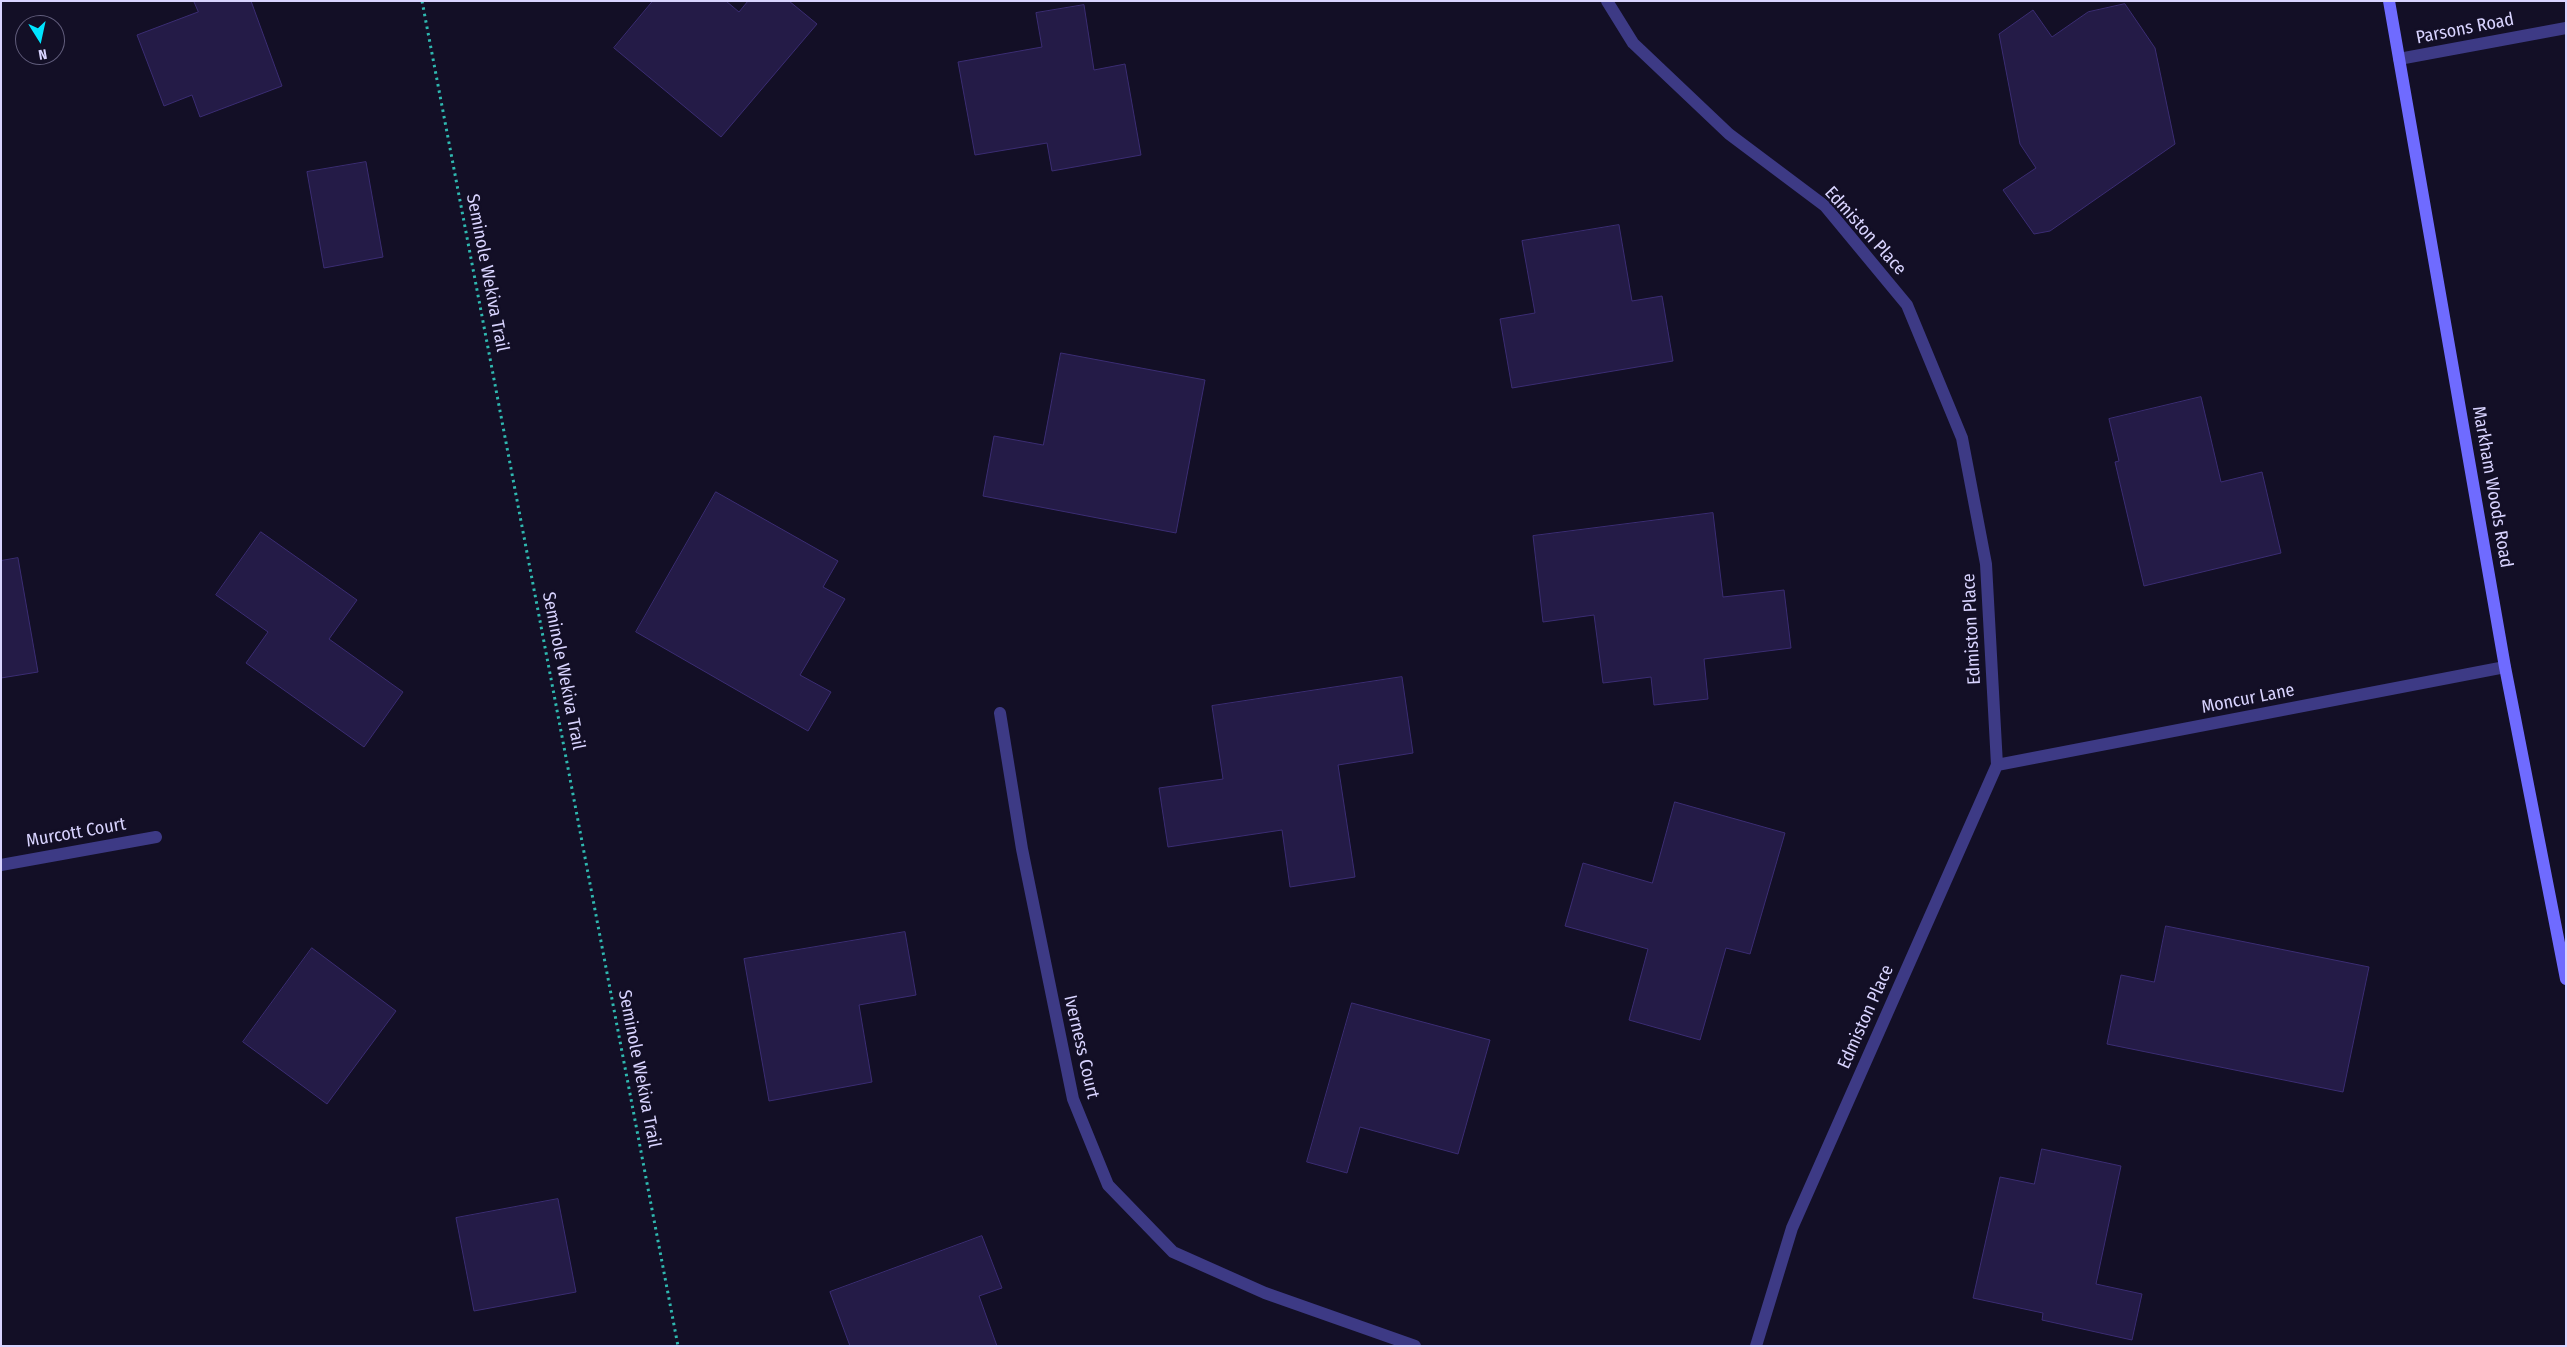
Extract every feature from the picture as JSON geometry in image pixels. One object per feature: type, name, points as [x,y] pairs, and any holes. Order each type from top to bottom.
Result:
[{"type":"main road","name":"Markham Woods Road","points":[[2389,1],[2505,667],[2566,979]]},
{"type":"street","name":"Edmiston Place","points":[[1607,1],[1633,43],[1729,134],[1825,206],[1906,305],[1962,438],[1986,564],[1997,765],[1792,1228],[1756,1346]]},
{"type":"street","name":"Parsons Road","points":[[2400,59],[2566,28]]},
{"type":"street","name":"Moncur Lane","points":[[1997,765],[2505,667]]},
{"type":"street","name":"Iverness Court","points":[[1000,713],[1022,849],[1073,1099],[1108,1185],[1173,1252],[1265,1293],[1415,1346]]},
{"type":"street","name":"Murcott Court","points":[[1,865],[156,837]]},
{"type":"path","name":"Seminole Wekiva Trail","points":[[422,1],[678,1346]]},
{"type":"building","points":[[194,1],[251,1],[282,86],[200,117],[192,95],[164,106],[137,35],[198,12]]},
{"type":"building","points":[[653,1],[726,1],[739,12],[748,1],[789,1],[817,24],[721,137],[614,48]]},
{"type":"building","points":[[2125,4],[2155,48],[2175,144],[2050,231],[2034,234],[2003,190],[2036,168],[2020,144],[1999,34],[2033,10],[2052,37],[2088,12]]},
{"type":"building","points":[[1084,5],[1094,70],[1125,64],[1141,155],[1052,171],[1047,143],[975,155],[958,62],[1042,47],[1036,13]]},
{"type":"building","points":[[366,162],[383,257],[324,268],[307,172]]},
{"type":"building","points":[[1619,225],[1632,301],[1662,296],[1673,361],[1512,388],[1500,319],[1535,313],[1522,241]]},
{"type":"building","points":[[1061,353],[1205,380],[1176,533],[983,496],[994,436],[1043,445]]},
{"type":"building","points":[[2201,397],[2221,482],[2262,472],[2281,553],[2144,586],[2115,462],[2119,461],[2109,419]]},
{"type":"building","points":[[716,492],[838,561],[823,587],[845,599],[800,675],[831,692],[808,731],[636,632]]},
{"type":"building","points":[[1713,513],[1723,597],[1784,590],[1791,648],[1704,659],[1708,699],[1654,705],[1651,677],[1603,683],[1594,615],[1543,622],[1533,536]]},
{"type":"building","points":[[261,532],[357,600],[329,639],[403,692],[364,747],[246,663],[268,632],[216,595]]},
{"type":"building","points":[[18,558],[38,672],[1,678],[1,561]]},
{"type":"building","points":[[1402,677],[1413,753],[1338,765],[1355,877],[1290,887],[1282,830],[1168,847],[1159,788],[1223,779],[1212,706]]},
{"type":"building","points":[[1675,802],[1785,833],[1750,954],[1726,948],[1700,1040],[1629,1020],[1648,949],[1565,926],[1583,863],[1652,883]]},
{"type":"building","points":[[2166,926],[2369,967],[2343,1092],[2107,1044],[2121,975],[2154,982]]},
{"type":"building","points":[[905,932],[916,995],[859,1005],[872,1082],[769,1101],[744,959]]},
{"type":"building","points":[[312,948],[396,1011],[327,1104],[243,1042]]},
{"type":"building","points":[[1352,1003],[1490,1040],[1458,1154],[1360,1127],[1347,1173],[1307,1162]]},
{"type":"building","points":[[2042,1149],[2121,1166],[2096,1284],[2142,1294],[2132,1340],[2042,1320],[2043,1313],[1973,1298],[2000,1177],[2034,1184]]},
{"type":"building","points":[[558,1199],[576,1292],[474,1311],[456,1218]]},
{"type":"building","points":[[982,1236],[1002,1288],[979,1296],[997,1346],[850,1346],[830,1292]]}]
